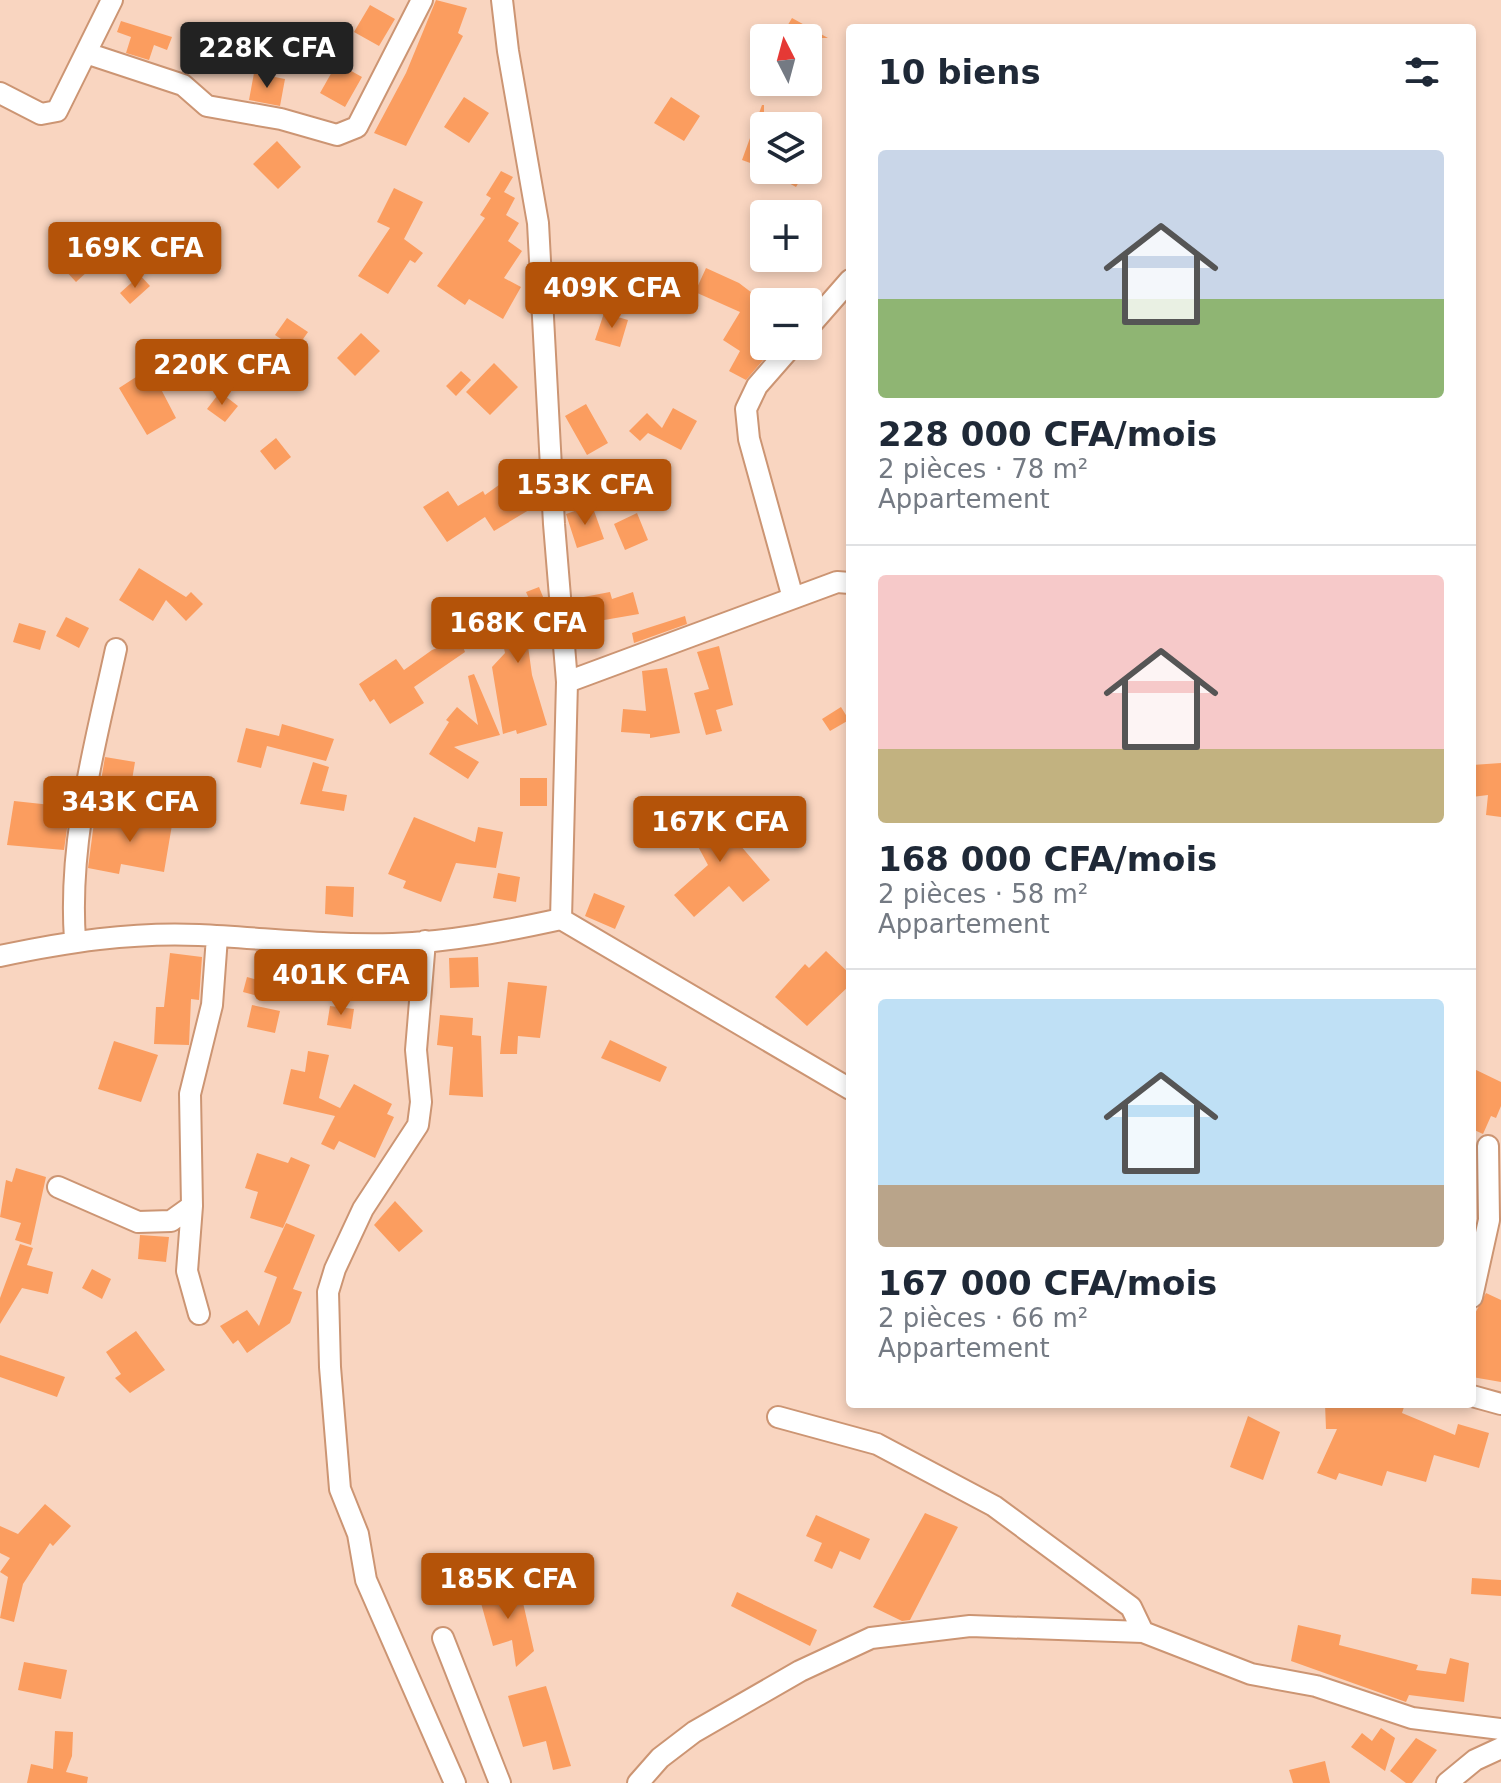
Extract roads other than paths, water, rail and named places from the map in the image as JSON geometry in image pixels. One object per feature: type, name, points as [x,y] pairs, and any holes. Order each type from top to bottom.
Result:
[{"type":"street","points":[[0,93],[41,114],[57,111],[112,0]]},
{"type":"street","points":[[86,53],[183,85],[207,106],[281,119],[337,135],[357,127],[422,0]]},
{"type":"street","points":[[502,0],[538,223],[554,524],[567,682],[561,919]]},
{"type":"street","points":[[822,312],[846,285]]},
{"type":"street","points":[[780,360],[757,386],[746,409],[749,439],[793,598]]},
{"type":"street","points":[[567,682],[837,582],[846,583]]},
{"type":"street","points":[[75,940],[72,890],[75,841],[116,649]]},
{"type":"street","points":[[0,956],[75,940],[217,937],[304,944],[425,941],[487,934],[561,919],[846,1087]]},
{"type":"street","points":[[199,1314],[187,1271],[192,1206],[190,1094],[212,1005],[217,937]]},
{"type":"street","points":[[425,941],[416,1050],[421,1102],[418,1125],[363,1209],[335,1269],[328,1292],[330,1367],[340,1489],[358,1534],[366,1580],[455,1783]]},
{"type":"street","points":[[1476,1279],[1489,1220],[1488,1146]]},
{"type":"street","points":[[58,1187],[138,1222],[171,1221],[192,1206]]},
{"type":"street","points":[[1476,1397],[1501,1404]]},
{"type":"street","points":[[778,1417],[877,1444],[994,1506],[1131,1607],[1143,1632]]},
{"type":"street","points":[[638,1783],[660,1758],[694,1732],[734,1712],[759,1692],[871,1638],[970,1626],[1143,1632],[1251,1674],[1316,1686],[1412,1718],[1501,1729]]},
{"type":"street","points":[[443,1638],[500,1783]]},
{"type":"street","points":[[1447,1783],[1475,1760],[1501,1748]]}]
